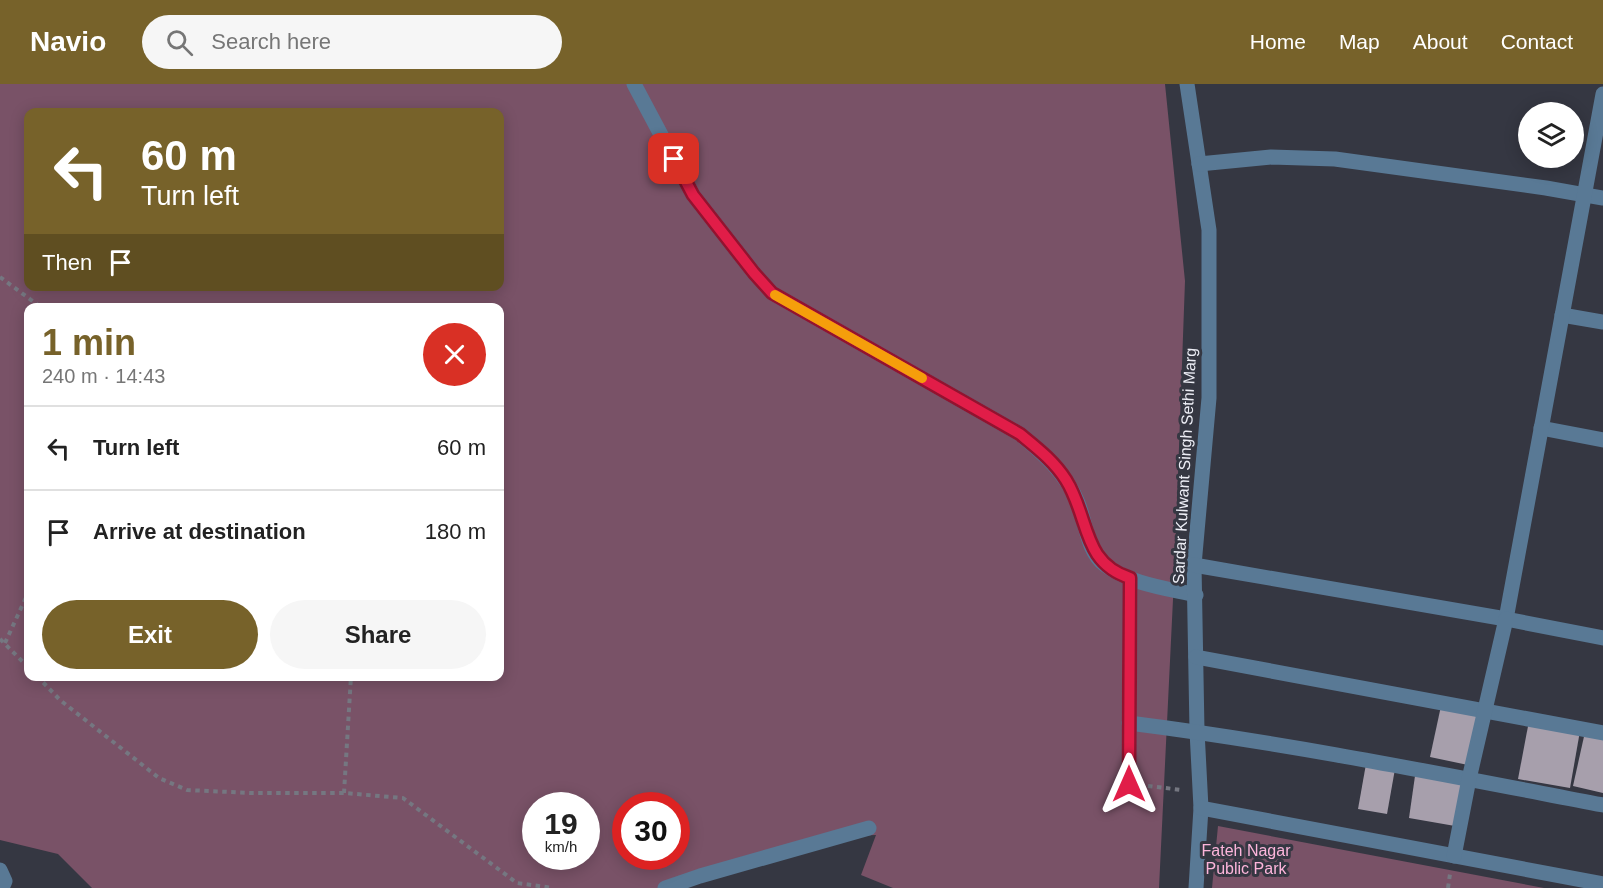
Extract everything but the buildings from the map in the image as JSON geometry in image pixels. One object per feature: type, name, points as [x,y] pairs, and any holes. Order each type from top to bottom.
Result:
[{"type":"street","points":[[633,84],[693,195],[772,293],[1020,434],[1050,459],[1066,480],[1078,502],[1093,549],[1103,564],[1130,578],[1196,595]]},
{"type":"street","name":"Sardar Kulwant Singh Sethi Marg","points":[[1187,84],[1209,230],[1209,398],[1194,565],[1197,731],[1201,800],[1196,888]]},
{"type":"street","points":[[1454,856],[1469,779],[1506,619],[1603,94]]},
{"type":"street","points":[[1199,164],[1271,157],[1335,159],[1603,198]]},
{"type":"street","points":[[1562,315],[1603,322]]},
{"type":"street","points":[[1541,428],[1603,440]]},
{"type":"street","points":[[1194,565],[1603,638]]},
{"type":"street","points":[[1129,784],[1130,578]]},
{"type":"street","points":[[1196,657],[1603,733]]},
{"type":"street","points":[[1129,723],[1197,731],[1603,805]]},
{"type":"street","points":[[1201,800],[1454,856],[1603,884]]},
{"type":"street","points":[[665,888],[869,828]]},
{"type":"street","points":[[0,870],[5,881],[2,888]]},
{"type":"path","points":[[0,277],[35,303]]},
{"type":"path","points":[[5,642],[24,602]]},
{"type":"path","points":[[0,639],[24,663]]},
{"type":"path","points":[[42,681],[60,700],[159,778],[187,790],[344,793],[403,798],[517,883],[553,888]]},
{"type":"path","points":[[344,793],[351,681]]},
{"type":"path","points":[[1129,784],[1201,800]]},
{"type":"green space","points":[[0,84],[1165,84],[1185,281],[1175,558],[1159,888],[893,888],[861,875],[876,835],[818,837],[658,888],[92,888],[58,854],[0,840]]},
{"type":"green space","name":"Fateh Nagar Public Park","points":[[1218,826],[1544,888],[1212,888]]},
{"type":"slow traffic","points":[[775,295],[922,378]]},
{"type":"route","points":[[674,159],[693,195],[772,293],[1020,434],[1050,459],[1066,480],[1078,502],[1093,549],[1103,564],[1130,578],[1129,784]]}]
